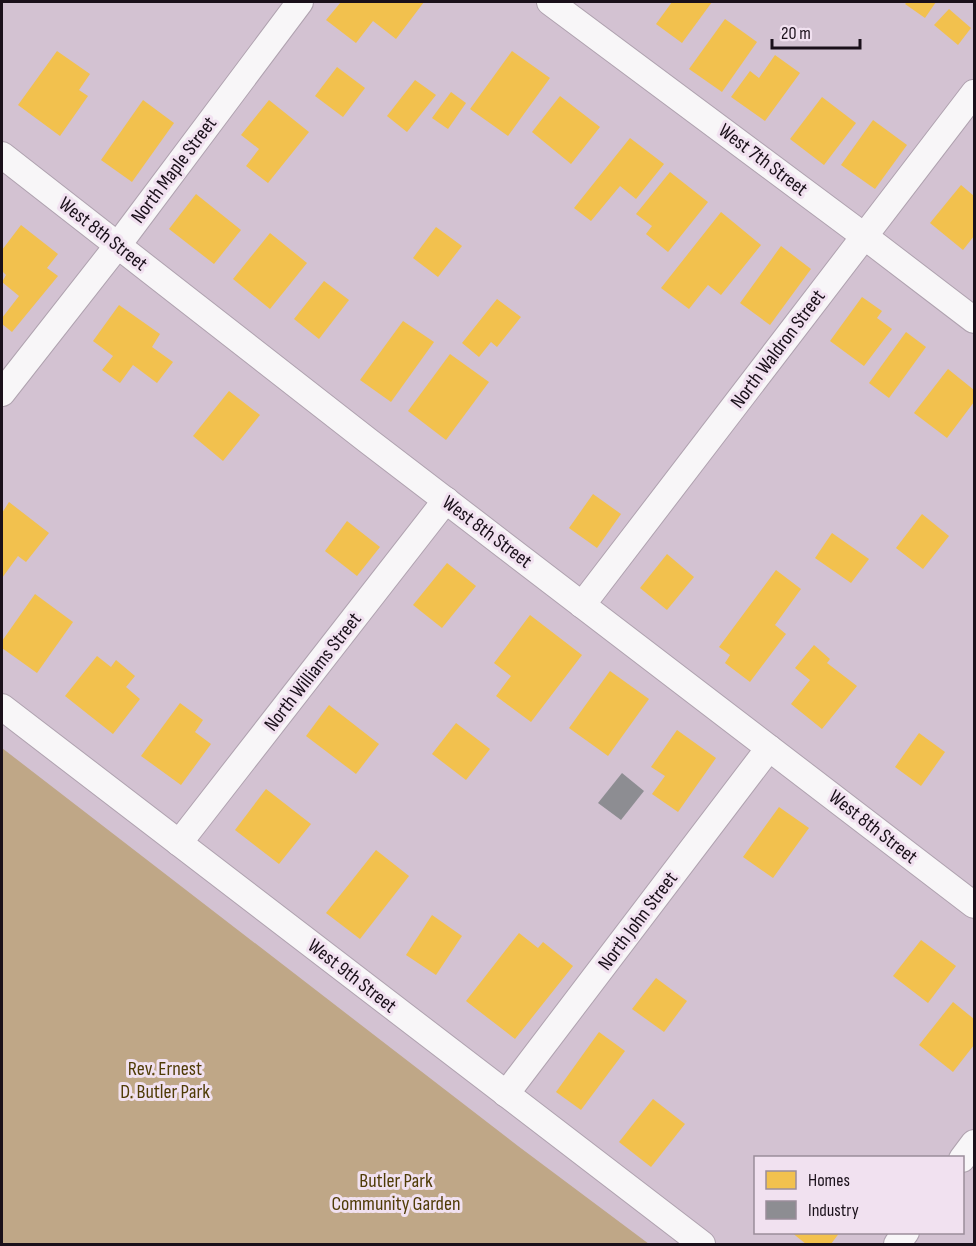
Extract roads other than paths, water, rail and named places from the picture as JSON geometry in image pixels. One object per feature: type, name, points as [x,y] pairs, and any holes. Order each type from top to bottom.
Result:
[{"type":"street","name":"North Maple Street","points":[[2,393],[118,245],[300,2]]},
{"type":"street","name":"West 7th Street","points":[[550,2],[975,320]]},
{"type":"street","name":"North Waldron Street","points":[[582,605],[975,93]]},
{"type":"street","name":"West 8th Street","points":[[2,155],[582,605],[975,905]]},
{"type":"street","name":"North Williams Street","points":[[180,843],[446,500]]},
{"type":"street","name":"West 9th Street","points":[[2,707],[702,1245]]},
{"type":"street","name":"North John Street","points":[[506,1094],[770,748]]},
{"type":"street","points":[[964,1158],[975,1143]]},
{"type":"park label","name":"Rev. Ernest D. Butler Park","points":[[165,1080]]},
{"type":"park label","name":"Butler Park Community Garden","points":[[396,1192]]}]
